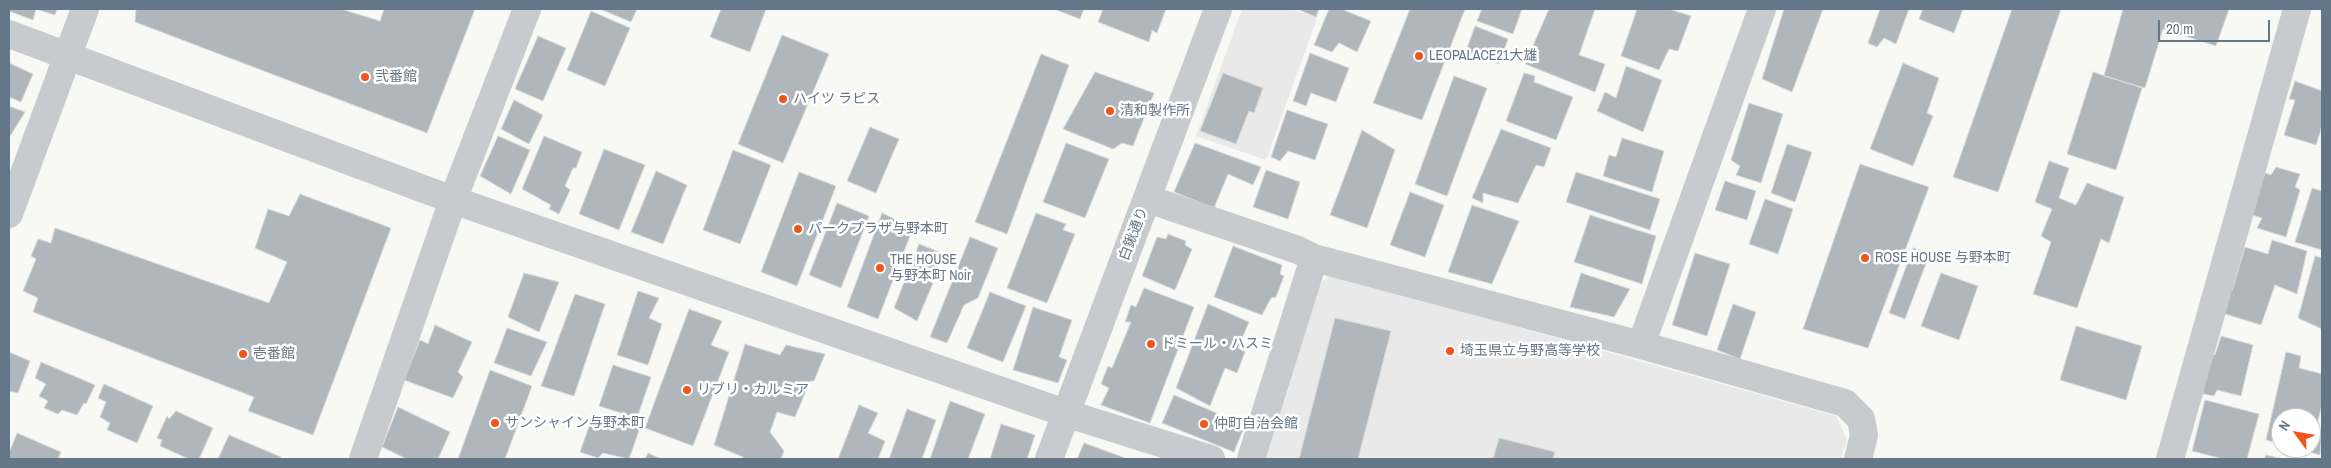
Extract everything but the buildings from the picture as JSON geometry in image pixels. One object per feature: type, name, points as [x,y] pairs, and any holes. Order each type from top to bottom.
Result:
[{"type":"street","points":[[9,214],[85,9]]},
{"type":"street","points":[[363,459],[453,200],[527,9]]},
{"type":"street","name":"白鍬通り","points":[[1049,459],[1218,9]]},
{"type":"street","points":[[1641,345],[1762,9]]},
{"type":"street","points":[[2170,459],[2297,9]]},
{"type":"street","points":[[9,34],[453,200],[1065,413],[1212,459]]},
{"type":"street","points":[[1148,198],[1298,250],[1314,258],[1641,345],[1845,403],[1861,419],[1864,435],[1858,459]]},
{"type":"street","points":[[1251,459],[1314,258]]},
{"type":"shaded area","points":[[1242,9],[1290,9],[1316,17],[1266,160],[1196,136]]},
{"type":"shaded area","name":"埼玉県立与野高等学校","points":[[1332,275],[1836,416],[1847,439],[1841,459],[1266,459],[1318,285]]},
{"type":"place","name":"LEOPALACE21大雄","points":[[1419,56]]},
{"type":"place","name":"弐番館","points":[[365,77]]},
{"type":"place","name":"ハイツ ラピス","points":[[783,99]]},
{"type":"place","name":"清和製作所","points":[[1110,111]]},
{"type":"place","name":"パークプラザ与野本町","points":[[798,229]]},
{"type":"place","name":"ROSE HOUSE 与野本町","points":[[1865,258]]},
{"type":"place","name":"THE HOUSE 与野本町 Noir","points":[[880,268]]},
{"type":"place","name":"ドミール・ハスミ","points":[[1151,344]]},
{"type":"place","name":"埼玉県立与野高等学校","points":[[1450,351]]},
{"type":"place","name":"壱番館","points":[[243,354]]},
{"type":"place","name":"リブリ・カルミア","points":[[687,390]]},
{"type":"place","name":"サンシャイン与野本町","points":[[495,423]]},
{"type":"place","name":"仲町自治会館","points":[[1204,424]]}]
